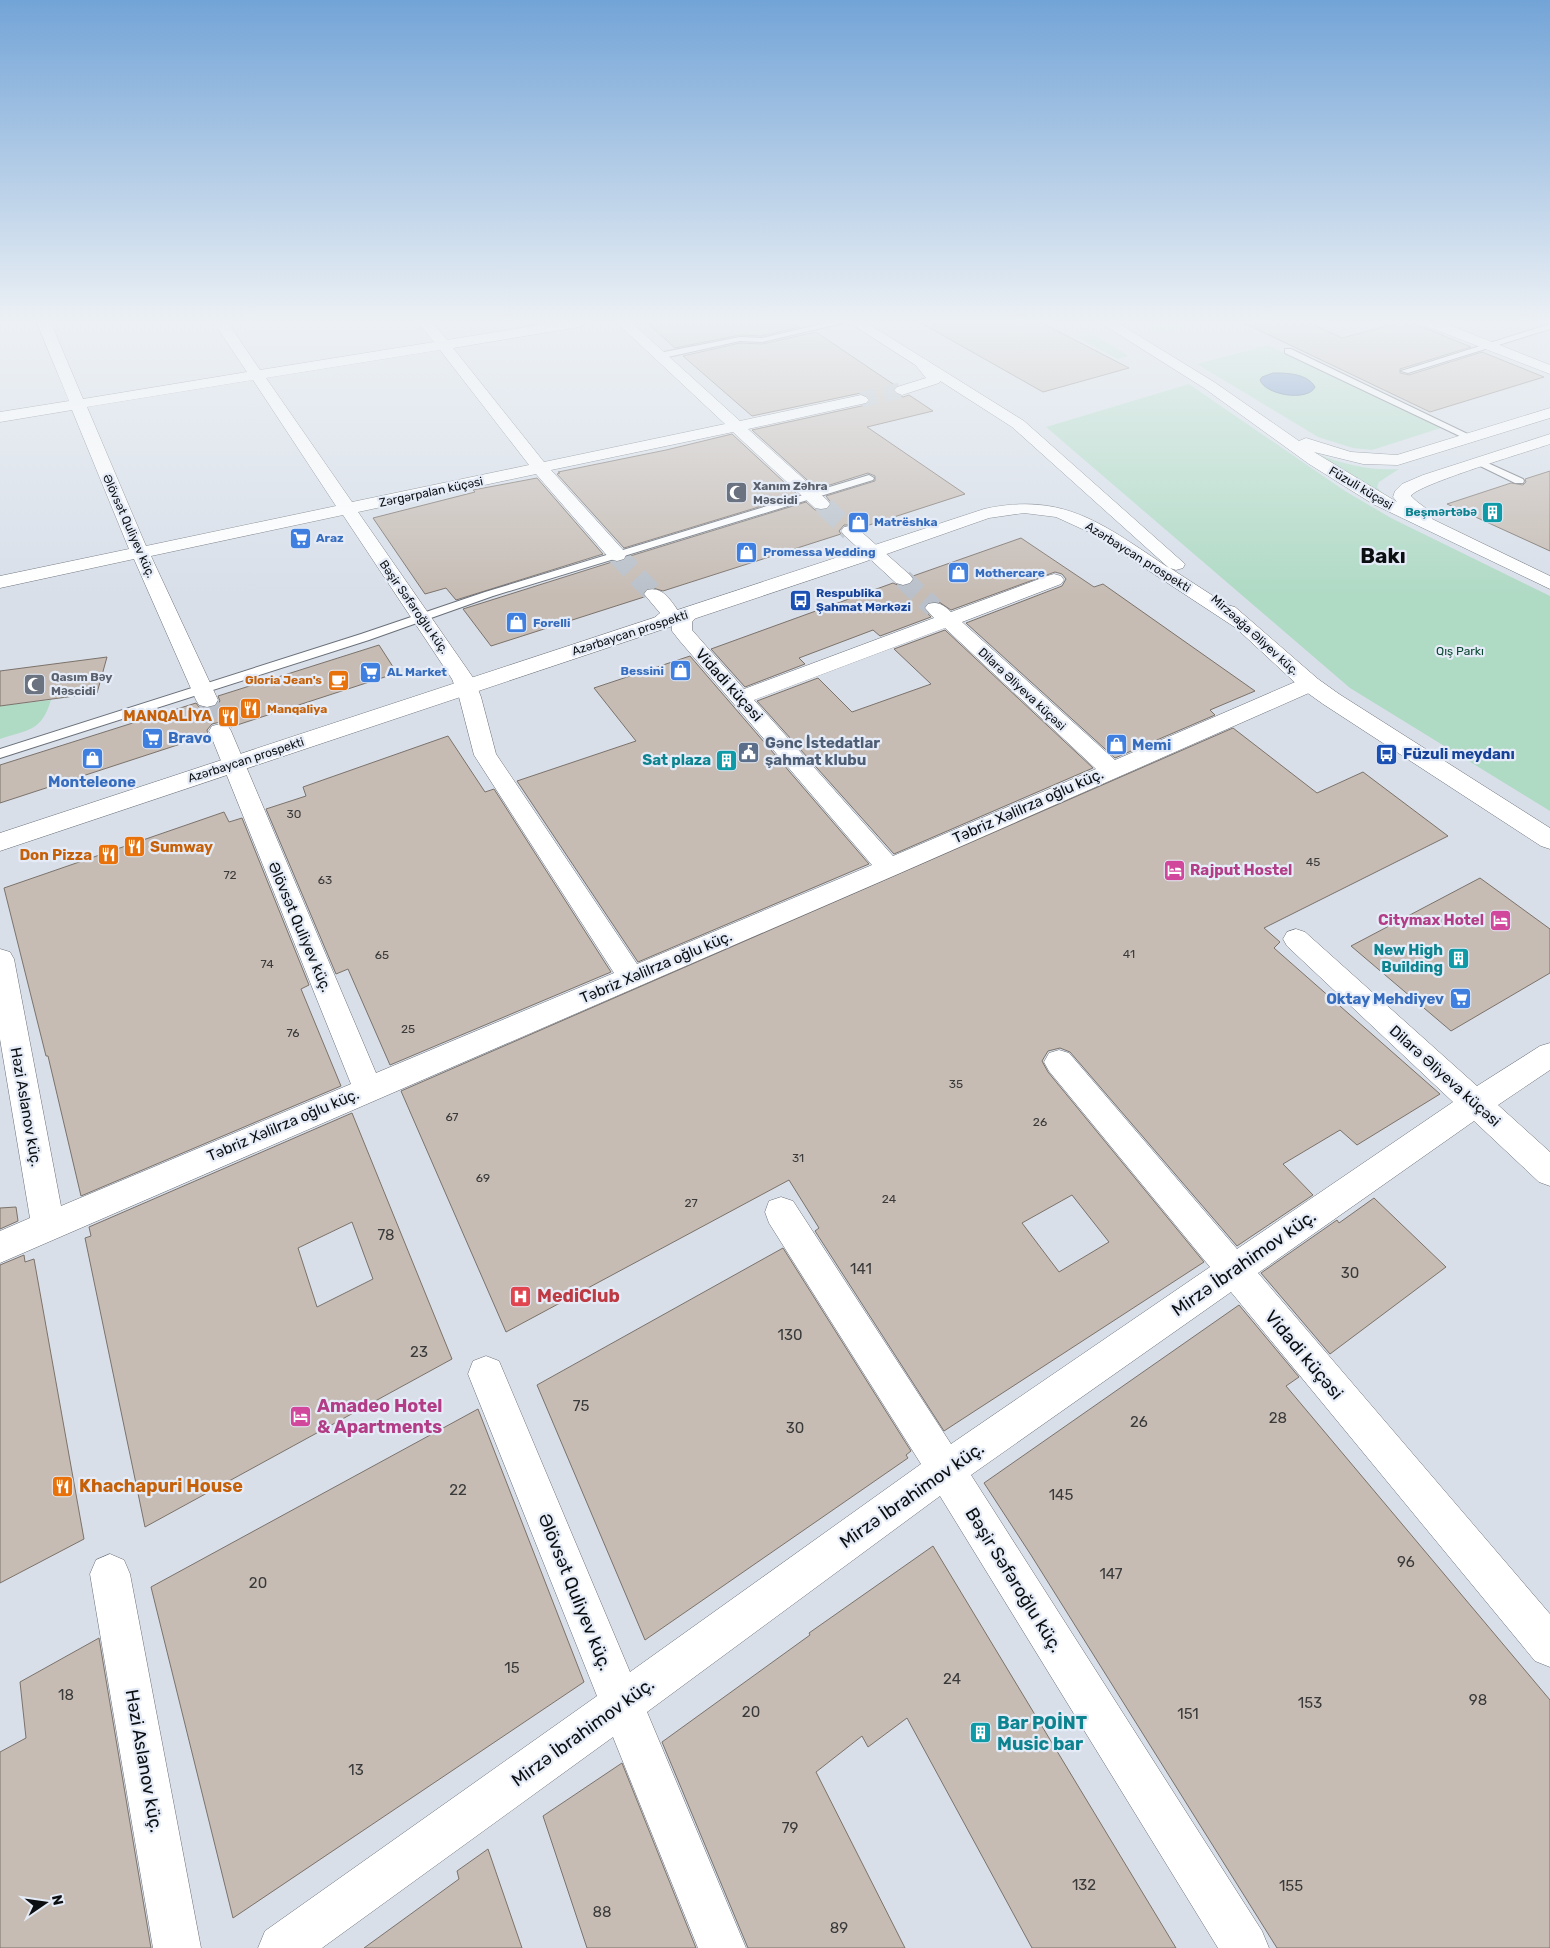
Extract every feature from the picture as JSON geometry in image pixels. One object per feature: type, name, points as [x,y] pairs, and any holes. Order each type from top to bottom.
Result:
[{"type":"street","points":[[0,417],[18,414]]},
{"type":"street","name":"Əlövsət Quliyev küç.","points":[[80,414],[140,553],[205,694]]},
{"type":"street","name":"Bəşir Səfəroğlu küç.","points":[[282,414],[452,662],[467,687],[478,736],[486,755],[632,978]]},
{"type":"street","points":[[499,414],[542,468],[617,554]]},
{"type":"street","points":[[723,414],[816,500]]},
{"type":"street","name":"Zərgərpalan küçəsi","points":[[0,582],[798,414]]},
{"type":"street","name":"Mirzəağa Əliyev küç.","points":[[1004,414],[1032,436],[1310,684],[1403,747],[1550,840]]},
{"type":"street","name":"Füzuli küçəsi","points":[[1251,414],[1315,460],[1379,500],[1550,583]]},
{"type":"street","points":[[1254,414],[1282,431],[1313,446],[1349,456],[1373,460],[1398,460],[1547,414]]},
{"type":"street","points":[[1550,439],[1416,484],[1404,491],[1402,497],[1410,506],[1429,518],[1550,583]]},
{"type":"street","name":"Azərbaycan prospekti","points":[[0,842],[689,614],[984,514],[1005,509],[1048,510],[1065,514],[1093,527],[1242,624]]},
{"type":"street","points":[[850,531],[904,580]]},
{"type":"street","points":[[741,698],[941,614],[1054,580]]},
{"type":"street","points":[[654,594],[670,613],[667,619],[656,625]]},
{"type":"street","name":"Vidadi küçəsi","points":[[689,614],[682,621],[682,631],[889,868]]},
{"type":"street","name":"Dilarə Əliyeva küçəsi","points":[[941,614],[1111,770]]},
{"type":"street","name":"Təbriz Xəlilrza oğlu küç.","points":[[0,1247],[889,868],[1310,684]]},
{"type":"street","name":"Əlövsət Quliyev küç.","points":[[220,731],[368,1089]]},
{"type":"street","name":"Dilarə Əliyeva küçəsi","points":[[1296,940],[1550,1172]]},
{"type":"street","name":"Həzi Aslanov küç.","points":[[0,959],[48,1226]]},
{"type":"street","name":"Mirzə İbrahimov küç.","points":[[282,1948],[946,1470],[1233,1270],[1475,1104],[1550,1055]]},
{"type":"street","name":"Vidadi küçəsi","points":[[1060,1062],[1550,1646]]},
{"type":"street","name":"Bəşir Səfəroğlu küç.","points":[[781,1212],[946,1470],[1245,1948]]},
{"type":"street","name":"Əlövsət Quliyev küç.","points":[[486,1374],[722,1948]]},
{"type":"street","name":"Həzi Aslanov küç.","points":[[110,1574],[177,1948]]},
{"type":"lane","points":[[1421,414],[1471,438]]},
{"type":"lane","points":[[1479,462],[1519,481]]},
{"type":"lane","points":[[0,754],[205,694],[489,594],[617,554],[816,500],[869,478]]},
{"type":"green space","name":"Qış Parkı","points":[[1090,414],[1233,414],[1345,491],[1391,518],[1550,596],[1550,811],[1350,688],[1046,427]]},
{"type":"green space","points":[[1280,414],[1412,414],[1441,428],[1372,450],[1353,448],[1318,437]]},
{"type":"green space","points":[[1317,454],[1357,466],[1377,469],[1399,469],[1379,482],[1377,487],[1387,500]]},
{"type":"green space","points":[[51,700],[43,718],[33,728],[0,739],[0,706]]},
{"type":"building","points":[[825,414],[921,414],[867,427],[965,494],[860,528],[856,525],[844,525],[839,531],[841,534],[663,591],[647,588],[642,593],[644,597],[491,646],[463,609],[612,562],[625,561],[627,557],[806,502],[815,510],[827,510],[832,504],[826,496],[875,481],[875,476],[868,473],[817,489],[752,430]]},
{"type":"building","points":[[732,434],[798,495],[624,548],[557,474],[560,473],[558,472],[666,450]]},
{"type":"building","name":"Beşmərtəbə","points":[[1550,471],[1550,551],[1447,504],[1511,483],[1523,485],[1526,482],[1525,479]]},
{"type":"building","points":[[537,478],[603,554],[456,600],[446,588],[425,594],[373,518],[475,492],[473,490]]},
{"type":"building","points":[[1021,538],[1094,587],[1103,584],[1255,691],[1210,710],[1215,715],[1115,758],[966,623],[1062,586],[1066,579],[1062,574],[1055,572],[951,610],[939,602],[928,602],[923,608],[931,617],[880,636],[873,630],[799,658],[805,664],[745,687],[711,649],[893,583],[902,587],[911,585],[915,579],[913,576]]},
{"type":"building","points":[[945,630],[1093,768],[894,854],[757,701],[818,678],[852,712],[931,684],[894,649]]},
{"type":"building","points":[[379,645],[397,673],[231,727],[220,722],[212,724],[207,730],[208,735],[0,803],[0,765],[196,703],[199,707],[207,709],[215,707],[220,701],[218,696]]},
{"type":"building","points":[[690,656],[869,864],[638,962],[517,781],[636,741],[594,688]]},
{"type":"building","points":[[107,657],[97,693],[0,706],[0,671]]},
{"type":"building","points":[[1233,728],[1317,793],[1363,772],[1448,836],[1264,928],[1280,942],[1274,948],[1440,1094],[1357,1145],[1340,1130],[1283,1164],[1313,1195],[1237,1246],[1070,1052],[1060,1048],[1048,1051],[1042,1061],[1048,1072],[1204,1262],[944,1431],[815,1231],[819,1228],[789,1180],[506,1332],[401,1091]],"holes":[[[1072,1195],[1109,1242],[1059,1272],[1022,1223]]]},
{"type":"building","points":[[448,736],[485,792],[494,789],[611,972],[390,1065],[348,969],[336,974],[266,809],[306,796],[303,787]]},
{"type":"building","points":[[224,812],[229,822],[242,818],[309,985],[301,989],[341,1086],[81,1196],[48,1056],[46,1056],[4,888]]},
{"type":"building","name":"New High Building","points":[[1480,878],[1550,929],[1550,973],[1451,1031],[1351,946]]},
{"type":"building","points":[[352,1113],[452,1359],[145,1527],[85,1238],[91,1236],[89,1227]],"holes":[[[352,1222],[373,1279],[317,1307],[298,1248]]]},
{"type":"building","points":[[1374,1198],[1446,1267],[1330,1354],[1261,1273],[1337,1220],[1339,1223]]},
{"type":"building","points":[[16,1207],[18,1221],[0,1229],[0,1208]]},
{"type":"building","points":[[783,1248],[911,1451],[906,1455],[908,1458],[645,1640],[537,1385]]},
{"type":"building","points":[[24,1255],[25,1262],[34,1259],[84,1539],[0,1583],[0,1265]]},
{"type":"building","points":[[1239,1305],[1299,1377],[1286,1386],[1550,1700],[1550,1948],[1277,1948],[984,1483]]},
{"type":"building","points":[[478,1409],[584,1682],[233,1918],[151,1587]]},
{"type":"building","points":[[933,1546],[1176,1948],[1032,1948],[907,1718],[868,1747],[862,1736],[816,1772],[905,1948],[748,1948],[662,1742],[810,1635],[809,1633]]},
{"type":"building","points":[[99,1638],[151,1948],[0,1948],[0,1752],[26,1738],[20,1682]]},
{"type":"building","points":[[622,1763],[696,1948],[587,1948],[543,1816]]},
{"type":"building","points":[[488,1849],[522,1948],[364,1948],[459,1879],[457,1871]]},
{"type":"tunnel","points":[[821,504],[826,509]]},
{"type":"tunnel","points":[[825,507],[850,531]]},
{"type":"tunnel","points":[[617,555],[654,594]]},
{"type":"tunnel","points":[[903,579],[934,608]]},
{"type":"tunnel","points":[[207,700],[220,731]]},
{"type":"place","name":"Xanım Zəhra Məscidi","points":[[737,493]]},
{"type":"place","name":"Beşmərtəbə","points":[[1493,512]]},
{"type":"place","name":"Matrëshka","points":[[858,522]]},
{"type":"place","name":"Araz","points":[[300,538]]},
{"type":"place","name":"Promessa Wedding","points":[[747,552]]},
{"type":"place","name":"Mothercare","points":[[959,573]]},
{"type":"place","name":"Respublika Şahmat Mərkəzi","points":[[800,600]]},
{"type":"place","name":"Forelli","points":[[517,623]]},
{"type":"place","name":"Bessini","points":[[680,671]]},
{"type":"place","name":"AL Market","points":[[371,672]]},
{"type":"place","name":"Gloria Jean's","points":[[338,680]]},
{"type":"place","name":"Qasım Bəy Məscidi","points":[[35,684]]},
{"type":"place","name":"Manqaliya","points":[[251,709]]},
{"type":"place","name":"MANQALİYA","points":[[228,716]]},
{"type":"place","name":"Bravo","points":[[152,738]]},
{"type":"place","name":"Memi","points":[[1116,745]]},
{"type":"place","name":"Gənc İstedatlar şahmat klubu","points":[[749,752]]},
{"type":"place","name":"Füzuli meydanı","points":[[1387,754]]},
{"type":"place","name":"Monteleone","points":[[92,759]]},
{"type":"place","name":"Sat plaza","points":[[727,760]]},
{"type":"place","name":"Sumway","points":[[134,847]]},
{"type":"place","name":"Don Pizza","points":[[108,855]]},
{"type":"place","name":"Rajput Hostel","points":[[1174,870]]},
{"type":"place","name":"Citymax Hotel","points":[[1500,920]]},
{"type":"place","name":"New High Building","points":[[1459,959]]},
{"type":"place","name":"Oktay Mehdiyev","points":[[1460,999]]},
{"type":"place","name":"MediClub","points":[[521,1296]]},
{"type":"place","name":"Amadeo Hotel & Apartments","points":[[301,1416]]},
{"type":"place","name":"Khachapuri House","points":[[63,1486]]},
{"type":"place","name":"Bar POİNT Music bar","points":[[981,1733]]},
{"type":"district","name":"Bakı","points":[[1383,556]]}]
